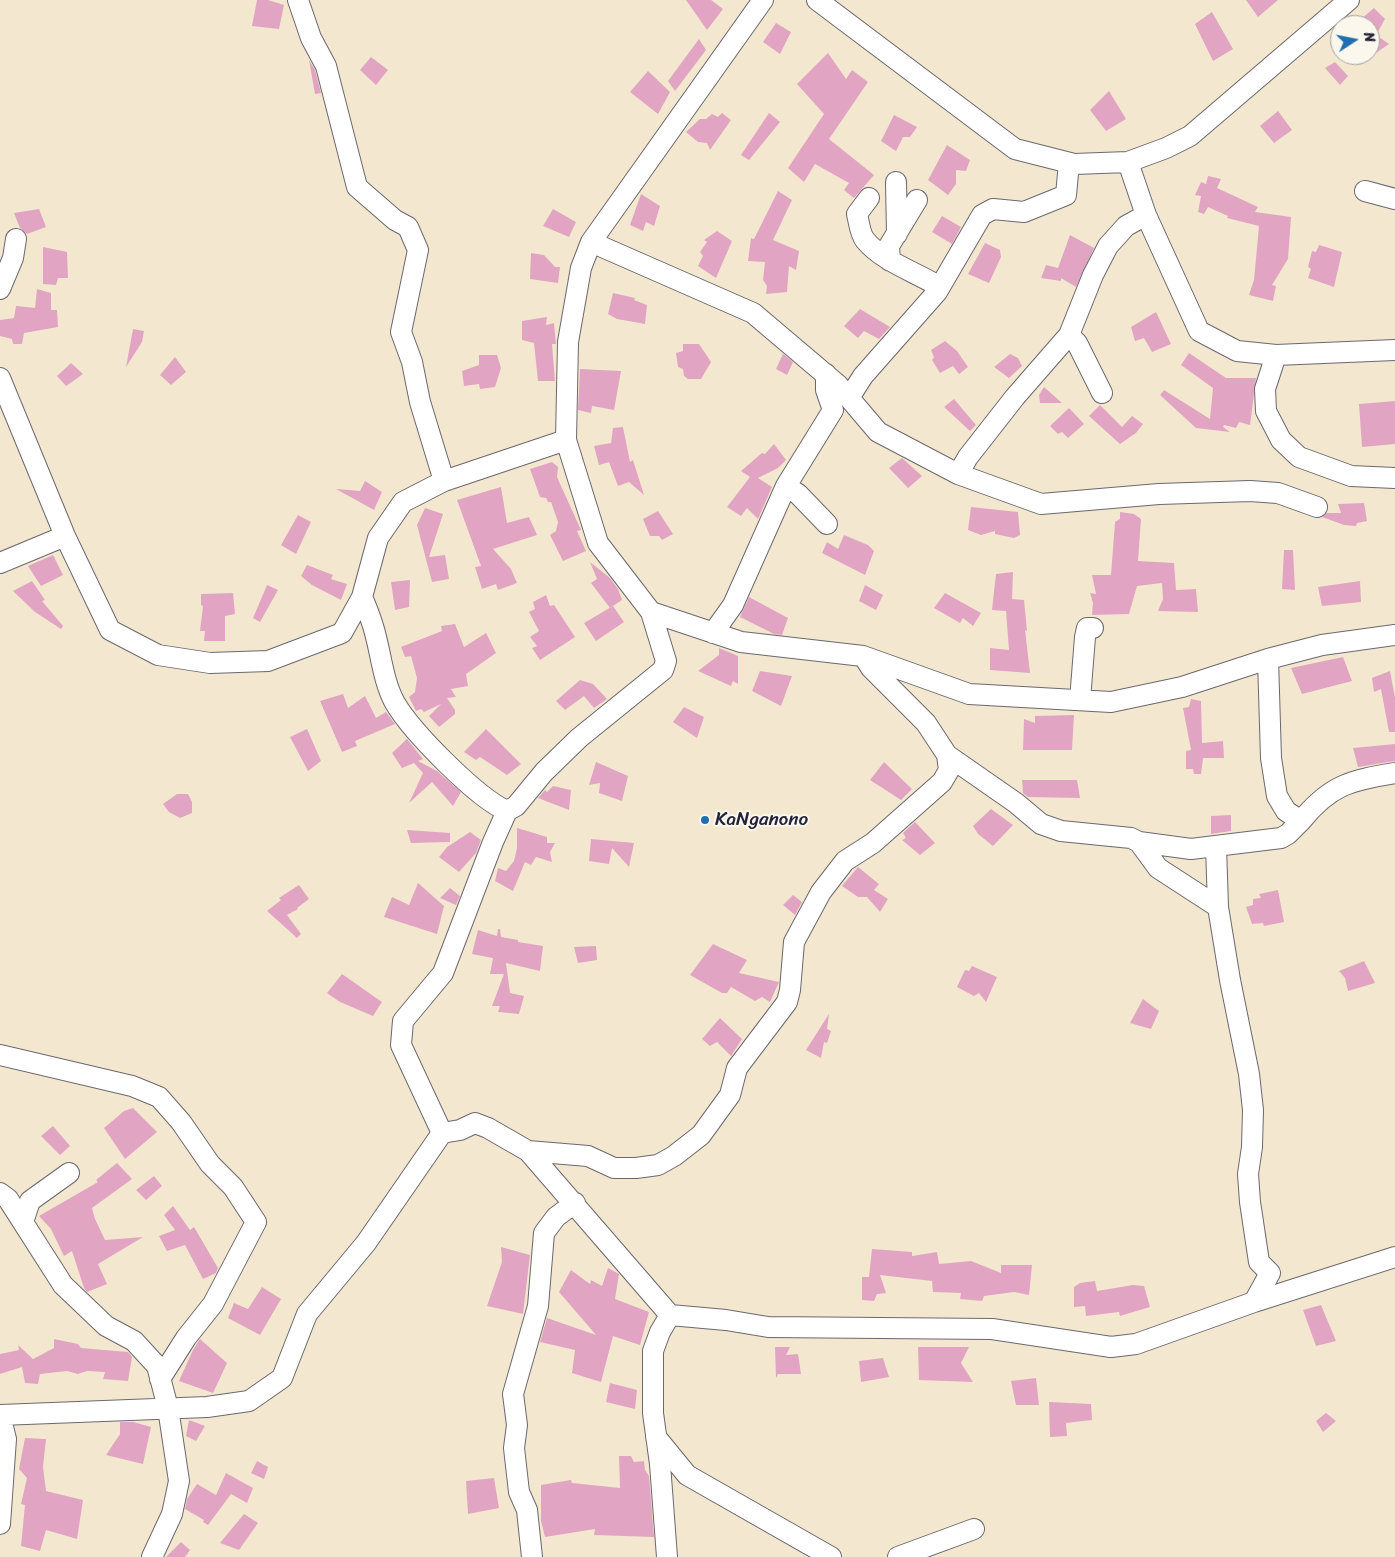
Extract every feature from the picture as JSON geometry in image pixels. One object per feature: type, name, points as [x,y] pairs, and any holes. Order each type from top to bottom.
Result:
[{"type":"street","points":[[298,0],[311,38],[326,66],[357,186],[395,220],[408,226],[418,250],[401,332],[412,362],[420,402],[444,482]]},
{"type":"street","points":[[442,1134],[401,1044],[403,1021],[442,973],[492,842],[508,812],[516,806],[544,772],[579,738],[663,670],[666,661],[651,612],[598,543],[566,440],[568,342],[580,268],[591,242],[763,0]]},
{"type":"street","points":[[819,0],[1015,149],[1069,163],[1128,162],[1166,148],[1190,136],[1349,0]]},
{"type":"street","points":[[1128,162],[1146,215],[1199,331],[1237,351],[1276,355],[1395,350]]},
{"type":"street","points":[[849,398],[863,376],[940,287],[982,215],[993,209],[1024,212],[1066,196],[1069,163]]},
{"type":"street","points":[[896,182],[897,234]]},
{"type":"street","points":[[1365,191],[1395,199]]},
{"type":"street","points":[[870,198],[857,214],[863,239],[890,261],[915,272],[940,287]]},
{"type":"street","points":[[890,261],[889,246],[917,200]]},
{"type":"street","points":[[958,474],[968,457],[1015,397],[1069,335],[1093,275],[1108,246],[1126,226],[1146,215]]},
{"type":"street","points":[[0,288],[13,258],[16,240]]},
{"type":"street","points":[[591,242],[753,313],[826,374],[878,432],[958,474],[1041,504],[1159,494],[1250,491],[1278,493],[1317,507]]},
{"type":"street","points":[[1069,335],[1077,343],[1102,392]]},
{"type":"street","points":[[1276,355],[1265,389],[1266,411],[1281,440],[1299,457],[1351,476],[1395,478]]},
{"type":"street","points":[[713,633],[733,605],[786,486],[833,410],[826,390],[826,374]]},
{"type":"street","points":[[1,385],[65,536],[110,630],[158,655],[210,663],[268,661],[342,632],[362,597],[378,538],[403,502],[444,482],[566,440]]},
{"type":"street","points":[[786,486],[803,498],[826,524]]},
{"type":"street","points":[[0,563],[65,536]]},
{"type":"street","points":[[362,597],[373,627],[382,668],[395,703],[417,731],[466,782],[495,806],[508,812]]},
{"type":"street","points":[[651,612],[741,642],[863,656],[968,694],[1111,702],[1182,687],[1268,659],[1322,645],[1395,634]]},
{"type":"street","points":[[1080,700],[1085,637],[1087,628],[1094,628]]},
{"type":"street","points":[[863,656],[871,668],[926,723],[948,755],[1016,803],[1041,824],[1060,831],[1130,838],[1139,842],[1190,850],[1280,838],[1288,834],[1301,821],[1317,800],[1340,786],[1370,777],[1395,773]]},
{"type":"street","points":[[1268,659],[1270,748],[1277,796],[1286,811],[1301,821]]},
{"type":"street","points":[[528,1151],[588,1156],[614,1168],[636,1168],[658,1165],[674,1156],[702,1135],[730,1095],[737,1068],[787,1002],[790,990],[794,942],[821,892],[846,861],[873,843],[942,782],[949,770],[948,755]]},
{"type":"street","points":[[1139,842],[1158,868],[1218,907]]},
{"type":"street","points":[[1216,846],[1218,907],[1251,1092],[1252,1147],[1248,1174],[1250,1202],[1259,1262],[1270,1273],[1254,1302]]},
{"type":"street","points":[[0,1055],[132,1086],[159,1097],[181,1122],[210,1164],[233,1187],[256,1222],[213,1304],[186,1338],[160,1378]]},
{"type":"street","points":[[0,1524],[6,1439],[0,1415],[207,1407],[249,1401],[282,1378],[307,1314],[366,1243],[442,1134],[460,1130],[475,1123],[488,1128],[528,1151],[670,1315],[726,1320],[768,1327],[992,1329],[1111,1347],[1136,1344],[1254,1302],[1395,1257]]},
{"type":"street","points":[[23,1222],[30,1201],[69,1173]]},
{"type":"street","points":[[0,1194],[8,1199],[63,1285],[106,1326],[134,1341],[157,1366],[168,1408],[179,1481],[172,1514],[152,1557]]},
{"type":"street","points":[[532,1557],[528,1510],[519,1492],[514,1448],[517,1425],[513,1394],[538,1306],[544,1233],[556,1217],[575,1203]]},
{"type":"street","points":[[667,1557],[653,1412],[653,1351],[660,1332],[670,1315]]},
{"type":"street","points":[[656,1437],[687,1475],[831,1557]]},
{"type":"street","points":[[898,1557],[974,1528]]},
{"type":"building","points":[[257,0],[268,0],[284,5],[279,29],[252,26]]},
{"type":"building","points":[[686,0],[711,0],[723,9],[707,30]]},
{"type":"building","points":[[1246,0],[1278,0],[1258,17]]},
{"type":"building","points":[[1374,8],[1385,19],[1380,28],[1380,15],[1366,15]]},
{"type":"building","points":[[1212,12],[1233,49],[1213,61],[1195,24]]},
{"type":"building","points":[[776,23],[791,32],[780,54],[763,42]]},
{"type":"building","points":[[1380,38],[1389,44],[1380,50]]},
{"type":"building","points":[[699,39],[706,50],[675,91],[668,81]]},
{"type":"building","points":[[828,53],[846,79],[852,70],[868,82],[829,139],[874,175],[854,198],[844,190],[849,183],[815,164],[804,182],[788,168],[824,114],[797,84]]},
{"type":"building","points":[[371,57],[388,70],[376,85],[360,70]]},
{"type":"building","points":[[309,60],[315,70],[321,93],[315,94]]},
{"type":"building","points":[[1330,65],[1338,65],[1348,76],[1340,85],[1325,68]]},
{"type":"building","points":[[648,71],[670,92],[658,114],[630,92]]},
{"type":"building","points":[[1109,91],[1126,119],[1106,131],[1090,110]]},
{"type":"building","points":[[1278,111],[1292,130],[1274,143],[1260,126]]},
{"type":"building","points":[[722,113],[731,120],[710,150],[707,143],[698,142],[686,132],[700,119],[706,119],[712,114],[718,117]]},
{"type":"building","points":[[769,113],[780,122],[749,160],[741,155]]},
{"type":"building","points":[[894,115],[917,127],[910,137],[903,137],[896,151],[881,141]]},
{"type":"building","points":[[947,145],[970,160],[966,171],[956,170],[956,184],[948,195],[928,180]]},
{"type":"building","points":[[1208,176],[1221,179],[1217,188],[1258,207],[1255,212],[1291,217],[1288,259],[1272,285],[1276,286],[1273,301],[1249,295],[1254,280],[1259,226],[1227,218],[1228,216],[1208,207],[1204,214],[1198,212],[1201,196],[1195,195],[1201,182],[1206,184]]},
{"type":"building","points":[[778,191],[792,200],[773,240],[799,251],[796,270],[789,266],[787,292],[766,294],[767,286],[763,280],[765,262],[748,261],[751,238],[754,239]]},
{"type":"building","points":[[641,194],[660,206],[654,226],[646,222],[643,231],[630,225]]},
{"type":"building","points":[[39,209],[46,227],[27,234],[20,228],[14,213]]},
{"type":"building","points":[[553,209],[576,222],[569,237],[543,226]]},
{"type":"building","points":[[942,216],[961,227],[952,244],[932,232]]},
{"type":"building","points":[[717,231],[732,241],[716,278],[698,266],[703,256],[700,252],[707,242],[704,240]]},
{"type":"building","points":[[1070,235],[1094,248],[1076,287],[1061,278],[1061,281],[1041,278],[1046,265],[1058,268]]},
{"type":"building","points":[[985,243],[1000,250],[1001,257],[989,283],[968,274]]},
{"type":"building","points":[[1319,245],[1342,252],[1334,287],[1308,278],[1311,269],[1308,267],[1312,251],[1316,252]]},
{"type":"building","points":[[43,247],[67,252],[68,278],[58,278],[56,285],[43,284]]},
{"type":"building","points":[[531,253],[544,255],[555,267],[560,267],[558,283],[530,279]]},
{"type":"building","points":[[37,289],[51,293],[51,310],[57,310],[58,327],[24,333],[22,344],[13,344],[12,339],[0,336],[0,320],[14,318],[16,306],[35,308]]},
{"type":"building","points":[[613,293],[635,298],[634,300],[647,305],[645,324],[617,319],[608,314]]},
{"type":"building","points":[[860,309],[890,327],[879,339],[864,331],[858,338],[844,326]]},
{"type":"building","points":[[1156,312],[1171,344],[1152,352],[1144,338],[1135,341],[1131,327]]},
{"type":"building","points":[[547,317],[546,325],[554,323],[556,344],[552,344],[555,381],[538,381],[534,343],[522,340],[522,321]]},
{"type":"building","points":[[133,329],[144,331],[142,342],[126,367]]},
{"type":"building","points":[[945,341],[957,351],[968,367],[959,374],[953,366],[940,373],[932,360],[934,357],[931,350]]},
{"type":"building","points":[[683,344],[699,344],[711,362],[701,379],[688,379],[684,376],[683,369],[678,367],[676,353],[683,351]]},
{"type":"building","points":[[1189,353],[1226,378],[1256,378],[1250,425],[1239,422],[1236,428],[1224,425],[1223,427],[1230,432],[1196,428],[1160,395],[1164,390],[1210,419],[1213,388],[1181,365]]},
{"type":"building","points":[[783,354],[793,362],[787,375],[776,369]]},
{"type":"building","points":[[1010,354],[1018,358],[1022,366],[1009,378],[994,367]]},
{"type":"building","points":[[479,355],[497,355],[501,368],[495,387],[480,389],[479,384],[464,386],[462,371],[479,365]]},
{"type":"building","points":[[175,357],[186,372],[171,385],[160,375]]},
{"type":"building","points":[[71,363],[83,374],[66,386],[57,376]]},
{"type":"building","points":[[580,369],[621,371],[614,410],[592,406],[591,413],[578,410]]},
{"type":"building","points":[[1044,387],[1062,403],[1040,403],[1039,395]]},
{"type":"building","points":[[954,399],[976,425],[970,431],[944,407]]},
{"type":"building","points":[[1395,401],[1395,444],[1362,447],[1359,404]]},
{"type":"building","points":[[1100,405],[1122,427],[1132,416],[1143,424],[1136,433],[1120,444],[1089,416]]},
{"type":"building","points":[[1069,408],[1084,424],[1068,438],[1062,432],[1058,434],[1050,426]]},
{"type":"building","points":[[623,427],[630,462],[633,460],[644,495],[629,482],[618,486],[609,462],[599,465],[594,446],[611,443],[613,428]]},
{"type":"building","points":[[774,444],[786,460],[778,468],[758,478],[772,487],[758,519],[747,508],[741,516],[727,507],[750,477],[741,471],[762,453],[765,454]]},
{"type":"building","points":[[902,458],[922,476],[908,488],[889,468]]},
{"type":"building","points":[[552,462],[558,467],[557,477],[581,530],[577,531],[586,551],[563,561],[550,535],[556,531],[558,522],[551,502],[548,502],[546,498],[540,497],[530,469]]},
{"type":"building","points":[[365,481],[382,492],[374,510],[336,489],[360,491]]},
{"type":"building","points":[[501,487],[507,523],[529,517],[537,535],[493,549],[511,569],[517,583],[498,590],[496,584],[482,589],[475,567],[481,566],[457,500]]},
{"type":"building","points":[[1364,503],[1367,521],[1357,523],[1356,526],[1344,525],[1322,517],[1327,513],[1341,513],[1338,504]]},
{"type":"building","points":[[971,507],[1018,512],[1020,535],[1014,538],[995,534],[995,531],[981,535],[968,530]]},
{"type":"building","points":[[425,508],[443,514],[429,557],[445,555],[449,579],[432,582],[417,525]]},
{"type":"building","points":[[658,511],[673,534],[662,540],[659,536],[650,536],[643,519]]},
{"type":"building","points":[[1120,512],[1134,514],[1141,519],[1138,561],[1174,563],[1176,590],[1196,589],[1198,612],[1158,611],[1163,599],[1162,583],[1137,586],[1129,614],[1092,615],[1093,603],[1090,593],[1096,594],[1092,575],[1111,575],[1115,522],[1120,519]]},
{"type":"building","points":[[298,515],[311,522],[296,554],[281,545]]},
{"type":"building","points":[[844,535],[868,545],[874,551],[865,575],[822,553],[827,542],[838,549]]},
{"type":"building","points":[[1284,550],[1293,550],[1295,590],[1282,589]]},
{"type":"building","points":[[53,555],[63,575],[41,586],[28,566]]},
{"type":"building","points":[[590,562],[610,578],[618,589],[622,600],[610,608],[591,583],[597,579]]},
{"type":"building","points":[[307,565],[333,575],[331,579],[347,584],[341,600],[312,585],[301,576]]},
{"type":"building","points":[[1013,572],[1012,599],[1024,600],[1030,673],[990,670],[990,648],[1009,650],[1006,611],[992,610],[996,574]]},
{"type":"building","points":[[410,580],[409,607],[395,610],[391,582]]},
{"type":"building","points":[[32,581],[45,600],[42,601],[63,626],[61,629],[35,612],[13,591]]},
{"type":"building","points":[[1360,581],[1361,602],[1322,606],[1318,587]]},
{"type":"building","points":[[267,585],[278,590],[260,622],[253,618]]},
{"type":"building","points":[[865,585],[883,595],[876,610],[859,601]]},
{"type":"building","points":[[233,593],[235,614],[225,616],[225,641],[204,641],[205,631],[200,631],[203,606],[201,605],[201,594]]},
{"type":"building","points":[[945,593],[981,613],[973,626],[963,618],[960,623],[934,608]]},
{"type":"building","points":[[546,595],[550,606],[554,605],[575,637],[540,660],[532,648],[537,646],[530,637],[539,631],[529,612],[535,609],[533,602]]},
{"type":"building","points":[[749,597],[788,618],[782,635],[774,634],[740,617]]},
{"type":"building","points":[[613,606],[624,622],[596,641],[584,623]]},
{"type":"building","points":[[455,624],[464,647],[486,633],[496,653],[466,674],[468,686],[451,689],[456,697],[447,698],[455,710],[455,714],[439,727],[429,716],[441,704],[424,712],[421,709],[416,711],[409,697],[415,692],[417,678],[411,656],[405,657],[401,647],[442,631],[441,626]]},
{"type":"building","points":[[719,648],[738,656],[738,684],[733,681],[731,686],[698,671],[719,655]]},
{"type":"building","points":[[1343,657],[1352,681],[1302,694],[1291,668]]},
{"type":"building","points":[[760,671],[792,676],[781,706],[752,691]]},
{"type":"building","points":[[1390,671],[1395,698],[1395,732],[1389,732],[1381,689],[1374,692],[1372,678]]},
{"type":"building","points":[[580,680],[593,684],[607,699],[594,708],[584,696],[565,710],[556,701]]},
{"type":"building","points":[[343,694],[348,708],[365,696],[376,718],[386,712],[395,724],[355,741],[357,746],[342,752],[320,701]]},
{"type":"building","points":[[1191,699],[1201,701],[1202,743],[1223,741],[1224,758],[1203,758],[1201,774],[1194,774],[1193,769],[1186,769],[1186,751],[1191,750],[1183,708],[1189,707]]},
{"type":"building","points":[[684,707],[704,717],[697,738],[673,722]]},
{"type":"building","points":[[1074,715],[1072,750],[1023,750],[1024,719],[1035,723],[1035,716]]},
{"type":"building","points":[[307,729],[321,761],[308,771],[290,737]]},
{"type":"building","points":[[486,729],[521,764],[507,775],[480,757],[476,760],[464,752]]},
{"type":"building","points":[[407,739],[423,759],[418,761],[437,771],[461,792],[453,806],[432,782],[409,803],[423,773],[414,763],[402,768],[392,753]]},
{"type":"building","points":[[1395,744],[1395,761],[1358,767],[1353,748]]},
{"type":"building","points":[[596,762],[628,776],[622,801],[599,793],[600,783],[589,785]]},
{"type":"building","points":[[884,762],[912,789],[901,800],[870,780]]},
{"type":"building","points":[[1022,780],[1077,780],[1080,798],[1028,797],[1023,793]]},
{"type":"building","points":[[553,786],[571,790],[569,810],[538,798],[545,790],[547,792]]},
{"type":"building","points":[[177,794],[188,794],[192,802],[192,813],[180,818],[169,812],[163,804]]},
{"type":"building","points":[[991,809],[1013,825],[993,846],[978,834],[973,826]]},
{"type":"building","points":[[1231,815],[1231,831],[1211,834],[1211,816]]},
{"type":"building","points":[[915,822],[935,843],[920,855],[902,840],[906,838],[903,833]]},
{"type":"building","points":[[517,828],[547,837],[547,843],[555,843],[550,852],[552,862],[536,857],[531,865],[525,862],[513,891],[495,881],[498,868],[506,871],[514,861],[517,848]]},
{"type":"building","points":[[407,830],[450,833],[450,842],[411,843]]},
{"type":"building","points":[[470,832],[481,840],[476,853],[459,872],[439,857],[447,847]]},
{"type":"building","points":[[591,839],[634,843],[629,867],[612,848],[609,864],[589,861]]},
{"type":"building","points":[[858,867],[879,884],[874,890],[888,899],[880,912],[867,897],[858,897],[842,886]]},
{"type":"building","points":[[418,883],[444,906],[437,934],[384,917],[392,897],[409,905]]},
{"type":"building","points":[[299,885],[309,899],[298,909],[287,915],[301,934],[297,938],[267,911],[281,900],[279,898]]},
{"type":"building","points":[[450,888],[460,896],[456,905],[440,898]]},
{"type":"building","points":[[1278,890],[1284,922],[1264,926],[1263,923],[1252,924],[1246,907],[1253,905],[1253,899],[1261,898],[1259,894]]},
{"type":"building","points":[[793,895],[802,902],[795,915],[783,905]]},
{"type":"building","points":[[498,929],[500,929],[501,937],[543,946],[540,971],[506,963],[510,993],[524,996],[519,1014],[498,1012],[500,1006],[492,1006],[504,974],[490,974],[493,958],[472,954],[478,930],[497,936]]},
{"type":"building","points":[[713,944],[747,960],[739,973],[779,982],[770,1002],[762,997],[755,1001],[731,987],[727,993],[722,993],[690,975]]},
{"type":"building","points":[[596,946],[597,960],[578,963],[574,947]]},
{"type":"building","points":[[1364,961],[1375,983],[1348,991],[1345,978],[1339,971]]},
{"type":"building","points":[[972,966],[997,977],[986,1002],[979,993],[974,996],[957,987],[965,970],[969,971]]},
{"type":"building","points":[[342,974],[382,1002],[373,1016],[340,1002],[327,993]]},
{"type":"building","points":[[1143,999],[1159,1011],[1151,1029],[1130,1023]]},
{"type":"building","points":[[829,1014],[827,1029],[831,1031],[827,1043],[824,1042],[821,1058],[806,1050]]},
{"type":"building","points":[[720,1018],[742,1039],[731,1056],[717,1042],[710,1046],[702,1039]]},
{"type":"building","points":[[133,1108],[157,1132],[125,1159],[104,1128],[124,1111]]},
{"type":"building","points":[[53,1126],[70,1146],[60,1155],[41,1136]]},
{"type":"building","points":[[117,1163],[132,1179],[92,1208],[95,1219],[105,1240],[143,1237],[98,1264],[107,1284],[87,1292],[72,1251],[64,1256],[51,1229],[39,1216],[98,1182],[96,1180]]},
{"type":"building","points":[[154,1176],[162,1186],[146,1200],[136,1190]]},
{"type":"building","points":[[173,1206],[190,1230],[194,1227],[218,1268],[216,1273],[203,1279],[185,1245],[167,1251],[159,1236],[175,1230],[164,1215]]},
{"type":"building","points":[[501,1247],[530,1255],[523,1314],[487,1306],[502,1262]]},
{"type":"building","points":[[872,1249],[912,1252],[912,1256],[937,1252],[939,1264],[971,1261],[1001,1273],[1001,1265],[1032,1265],[1029,1295],[1014,1292],[984,1296],[982,1301],[960,1299],[961,1293],[933,1292],[932,1281],[880,1275],[886,1293],[877,1294],[874,1301],[862,1300],[862,1277],[869,1277]]},
{"type":"building","points":[[608,1268],[619,1274],[615,1299],[649,1312],[640,1345],[613,1336],[601,1382],[572,1373],[575,1350],[540,1342],[547,1318],[596,1335],[559,1292],[571,1270],[590,1284],[591,1280],[602,1286]]},
{"type":"building","points":[[1095,1281],[1097,1291],[1133,1285],[1144,1286],[1150,1307],[1120,1316],[1119,1312],[1086,1316],[1085,1306],[1074,1307],[1074,1287],[1080,1283]]},
{"type":"building","points":[[262,1287],[281,1299],[260,1335],[228,1318],[234,1303],[248,1309]]},
{"type":"building","points":[[1321,1305],[1336,1341],[1316,1346],[1303,1310]]},
{"type":"building","points":[[54,1339],[78,1344],[81,1348],[128,1352],[132,1357],[128,1381],[103,1379],[105,1372],[87,1371],[78,1374],[67,1371],[40,1374],[38,1384],[25,1383],[22,1367],[0,1374],[0,1354],[19,1350],[18,1345],[33,1359],[54,1348]]},
{"type":"building","points":[[200,1339],[227,1363],[213,1393],[179,1381]]},
{"type":"building","points":[[775,1347],[790,1347],[786,1355],[798,1354],[801,1374],[778,1374],[776,1378]]},
{"type":"building","points":[[918,1347],[969,1347],[961,1363],[973,1382],[919,1380]]},
{"type":"building","points":[[883,1358],[889,1377],[861,1382],[859,1361]]},
{"type":"building","points":[[1036,1378],[1039,1405],[1016,1405],[1011,1381]]},
{"type":"building","points":[[610,1383],[637,1390],[635,1409],[606,1402]]},
{"type":"building","points":[[1049,1402],[1091,1404],[1092,1420],[1066,1423],[1067,1436],[1050,1437]]},
{"type":"building","points":[[1326,1413],[1336,1421],[1323,1432],[1316,1421]]},
{"type":"building","points":[[189,1420],[205,1426],[196,1441],[186,1436]]},
{"type":"building","points":[[120,1422],[133,1422],[151,1427],[143,1464],[106,1455],[120,1434]]},
{"type":"building","points":[[25,1438],[46,1439],[43,1467],[46,1491],[83,1500],[77,1539],[46,1530],[40,1551],[21,1546],[25,1505],[21,1504],[27,1478],[19,1469]]},
{"type":"building","points":[[619,1456],[631,1456],[634,1462],[644,1461],[645,1470],[649,1476],[654,1537],[594,1535],[595,1529],[545,1537],[541,1521],[541,1485],[571,1480],[572,1483],[620,1488]]},
{"type":"building","points":[[257,1461],[268,1467],[264,1479],[251,1473]]},
{"type":"building","points":[[226,1473],[253,1488],[247,1503],[231,1494],[208,1525],[203,1522],[204,1520],[185,1509],[187,1499],[197,1484],[216,1495]]},
{"type":"building","points":[[494,1478],[499,1508],[468,1514],[466,1481]]},
{"type":"building","points":[[244,1514],[258,1523],[239,1550],[220,1543]]},
{"type":"building","points":[[181,1542],[190,1550],[185,1557],[166,1557]]},
{"type":"place","name":"KaNganono","points":[[705,820]]}]
